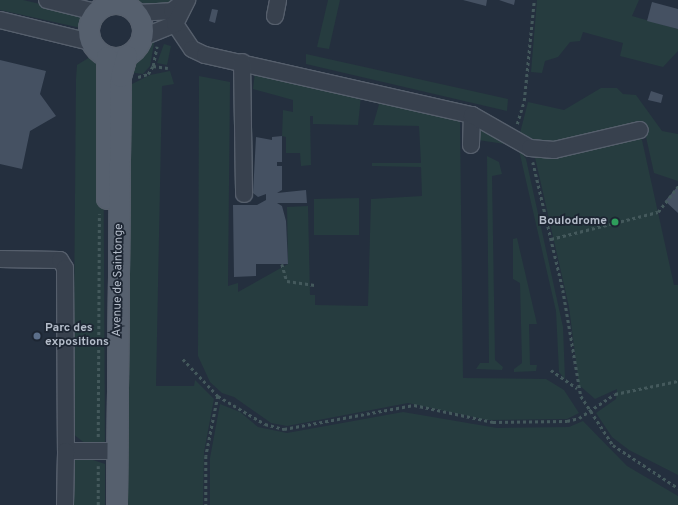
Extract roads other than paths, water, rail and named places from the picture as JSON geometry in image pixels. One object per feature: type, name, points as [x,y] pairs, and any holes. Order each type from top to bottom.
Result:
[{"type":"main road","points":[[114,2],[136,13],[143,37],[137,48],[127,56],[107,57],[90,42],[88,26],[96,12],[114,2]]},
{"type":"main road","name":"Avenue de Saintonge","points":[[117,505],[120,77],[127,56]]},
{"type":"main road","name":"Avenue de Saintonge","points":[[107,57],[103,451],[109,505]]},
{"type":"street","points":[[47,0],[96,12]]},
{"type":"street","points":[[136,13],[172,11],[187,0]]},
{"type":"street","points":[[143,37],[175,24],[187,0]]},
{"type":"street","points":[[275,16],[278,0]]},
{"type":"street","points":[[0,20],[90,42]]},
{"type":"street","points":[[175,24],[192,50],[472,115],[514,136],[530,148],[554,150],[640,130]]},
{"type":"street","points":[[242,62],[244,194]]},
{"type":"street","points":[[471,144],[472,115]]},
{"type":"street","points":[[0,259],[60,260],[65,268],[66,505]]},
{"type":"street","points":[[66,451],[103,451]]},
{"type":"place","name":"Boulodrome","points":[[615,222]]},
{"type":"place","name":"Parc des expositions","points":[[37,336]]}]
